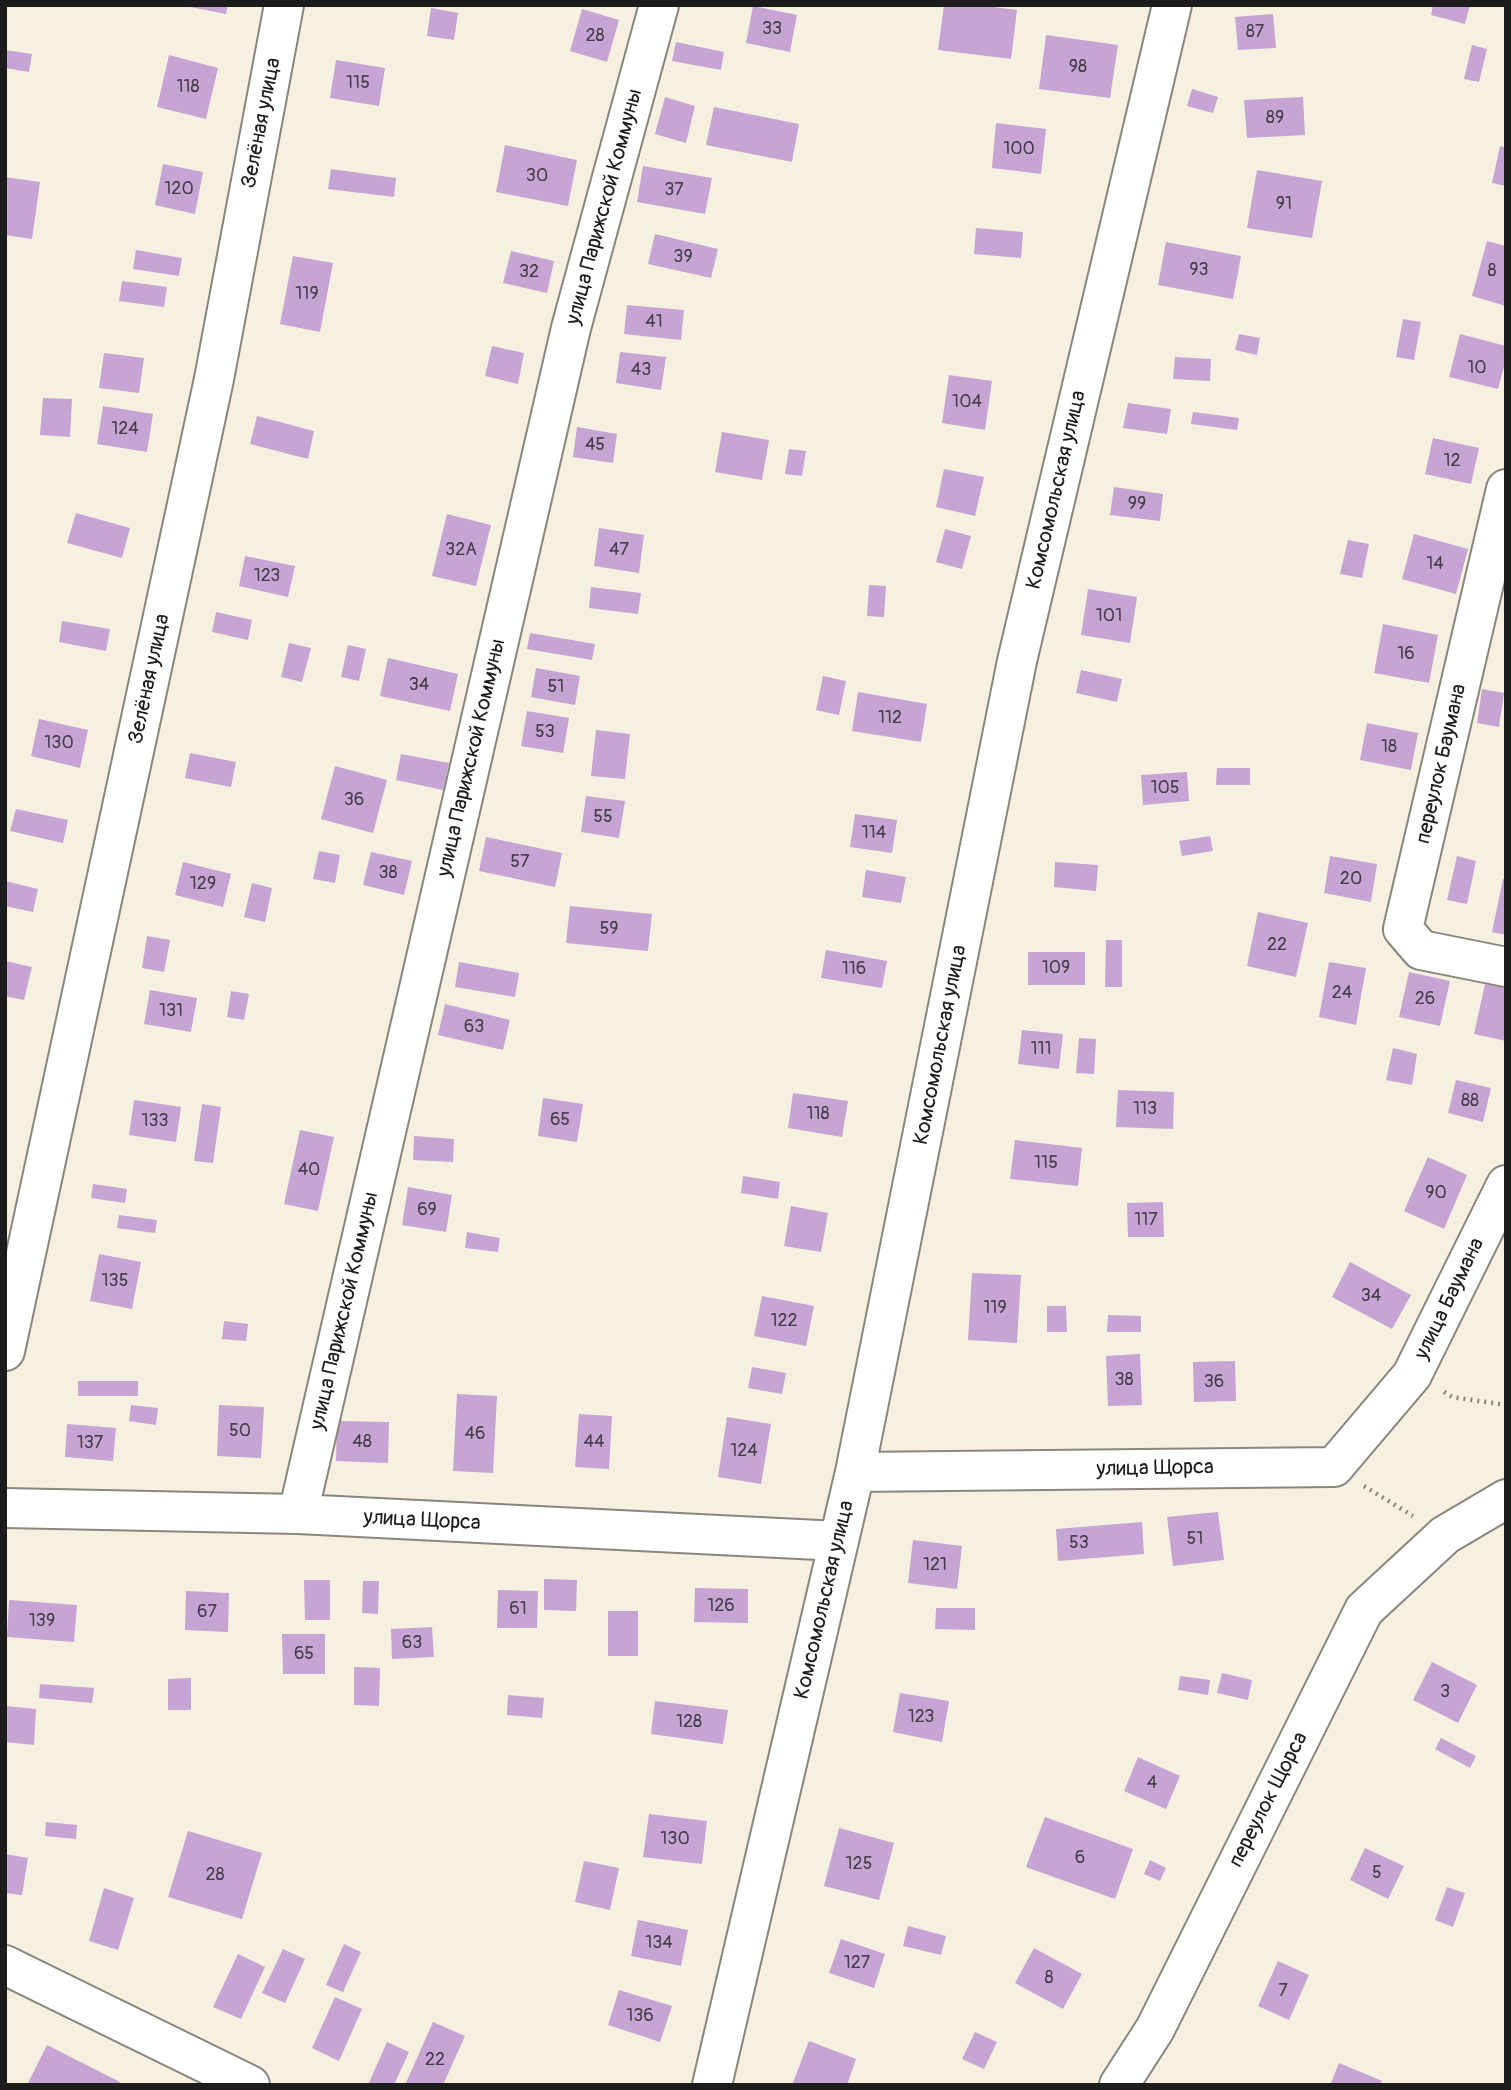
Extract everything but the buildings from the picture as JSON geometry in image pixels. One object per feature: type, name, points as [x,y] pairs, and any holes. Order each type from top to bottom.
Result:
[{"type":"street","name":"Зелёная улица","points":[[5,1350],[214,379],[284,5]]},
{"type":"street","name":"улица Парижской Коммуны","points":[[298,1514],[571,328],[659,5]]},
{"type":"street","name":"Комсомольская улица","points":[[712,2085],[855,1472],[1017,661],[1172,5]]},
{"type":"street","name":"переулок Баумана","points":[[1506,489],[1403,929],[1421,950],[1506,967]]},
{"type":"street","name":"улица Баумана","points":[[1412,1375],[1506,1185]]},
{"type":"street","points":[[1334,1467],[1412,1375]]},
{"type":"street","name":"улица Щорса","points":[[855,1472],[1334,1467]]},
{"type":"street","points":[[1445,1535],[1506,1499]]},
{"type":"street","name":"улица Щорса","points":[[5,1508],[298,1514],[839,1541]]},
{"type":"street","name":"переулок Щорса","points":[[1119,2085],[1155,2029],[1364,1610],[1445,1535]]},
{"type":"street","points":[[5,1965],[250,2085]]},
{"type":"path","points":[[1412,1375],[1452,1396],[1506,1405]]},
{"type":"path","points":[[1334,1467],[1445,1535]]}]
